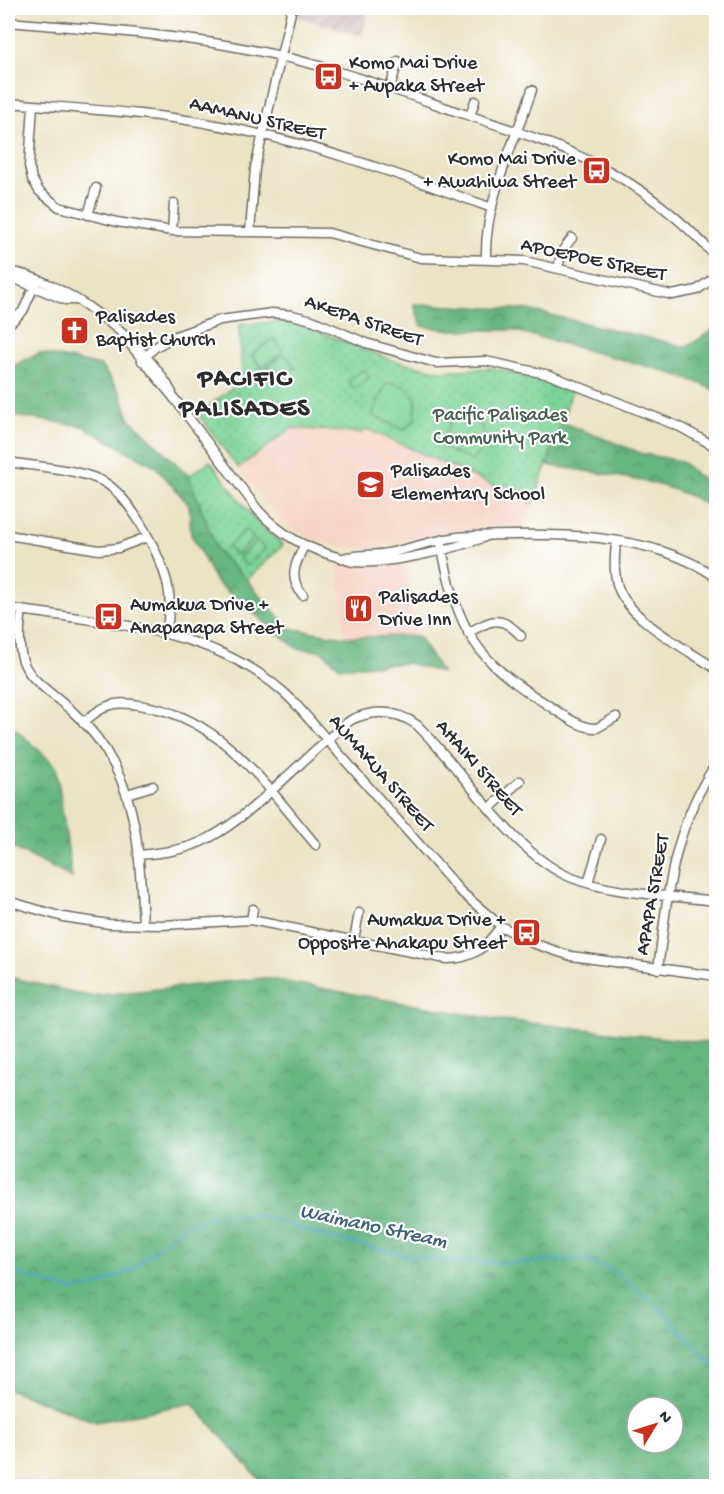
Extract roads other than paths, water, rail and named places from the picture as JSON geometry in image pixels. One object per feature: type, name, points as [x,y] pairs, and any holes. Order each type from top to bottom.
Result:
[{"type":"street","points":[[250,232],[252,185],[292,8]]},
{"type":"street","points":[[8,22],[187,38],[282,56],[390,88],[576,153],[624,178],[671,211],[717,257]]},
{"type":"street","points":[[390,88],[398,61]]},
{"type":"street","points":[[486,259],[487,229],[492,208],[532,90]]},
{"type":"street","points":[[470,116],[475,101]]},
{"type":"street","name":"AAMANU STREET","points":[[8,103],[158,116],[263,135],[350,160],[492,208]]},
{"type":"street","name":"APOEPOE STREET","points":[[33,105],[29,166],[35,186],[53,204],[88,215],[140,227],[172,231],[329,233],[421,258],[524,261],[672,295],[697,290],[717,276]]},
{"type":"street","points":[[88,215],[96,188]]},
{"type":"street","points":[[172,231],[174,203]]},
{"type":"street","points":[[558,268],[562,250],[572,238]]},
{"type":"street","points":[[8,273],[74,300],[121,333],[146,358],[264,517],[304,546],[343,558],[441,545],[474,535],[485,537],[524,535],[616,541],[645,544],[673,553],[717,577]]},
{"type":"street","points":[[8,326],[23,311],[35,284]]},
{"type":"street","name":"AKEPA STREET","points":[[146,358],[167,341],[183,333],[229,318],[272,313],[292,315],[312,320],[366,343],[436,363],[486,361],[543,373],[680,427],[717,447]]},
{"type":"street","points":[[8,462],[79,474],[104,482],[127,501],[147,537],[169,592],[166,634]]},
{"type":"street","points":[[8,535],[99,550],[118,548],[147,537]]},
{"type":"street","points":[[616,541],[615,576],[621,594],[631,609],[717,669]]},
{"type":"street","points":[[441,545],[453,602],[482,655],[502,675],[576,723],[597,728],[616,717]]},
{"type":"street","points":[[303,595],[293,577],[296,563],[304,546]]},
{"type":"street","name":"AUMAKUA STREET","points":[[8,608],[166,634],[212,647],[250,666],[286,694],[460,891],[501,926],[531,943],[564,955],[717,976]]},
{"type":"street","points":[[22,610],[19,646],[28,673],[40,688],[83,723],[113,763],[127,795],[135,825],[143,925]]},
{"type":"street","points":[[468,633],[489,622],[502,621],[509,623],[520,636]]},
{"type":"street","points":[[83,723],[100,709],[118,703],[179,715],[224,742],[316,845]]},
{"type":"street","name":"AHAIKI STREET","points":[[138,855],[174,851],[209,838],[228,826],[328,739],[360,716],[385,712],[402,716],[425,733],[521,843],[542,861],[570,877],[588,883],[717,901]]},
{"type":"street","name":"APAPA STREET","points":[[658,969],[674,861],[683,828],[696,797],[717,764]]},
{"type":"street","points":[[490,808],[520,781]]},
{"type":"street","points":[[127,795],[153,786]]},
{"type":"street","points":[[588,883],[601,839]]},
{"type":"street","points":[[8,901],[83,921],[143,925],[251,920],[457,959],[467,957],[483,948],[501,926]]},
{"type":"street","points":[[251,920],[253,909]]},
{"type":"street","points":[[354,940],[359,913]]},
{"type":"waterway","name":"Waimano Stream","points":[[8,1271],[71,1290],[93,1287],[132,1270],[170,1236],[191,1224],[215,1216],[257,1215],[323,1236],[409,1256],[447,1261],[510,1263],[583,1259],[614,1271],[662,1310],[716,1369]]},
{"type":"place","name":"Komo Mai Drive + Aupaka Street","points":[[328,76]]},
{"type":"place","name":"Komo Mai Drive + Awahiwa Street","points":[[597,171]]},
{"type":"place","name":"Palisades Baptist Church","points":[[75,330]]},
{"type":"place","name":"Palisades Elementary School","points":[[370,484]]},
{"type":"place","name":"Palisades Drive Inn","points":[[358,609]]},
{"type":"place","name":"Aumakua Drive + Anapanapa Street","points":[[109,617]]},
{"type":"place","name":"Aumakua Drive + Opposite Ahakapu Street","points":[[527,932]]},
{"type":"district","name":"PACIFIC PALISADES","points":[[245,395]]},
{"type":"park label","name":"Pacific Palisades Community Park","points":[[500,428]]}]
